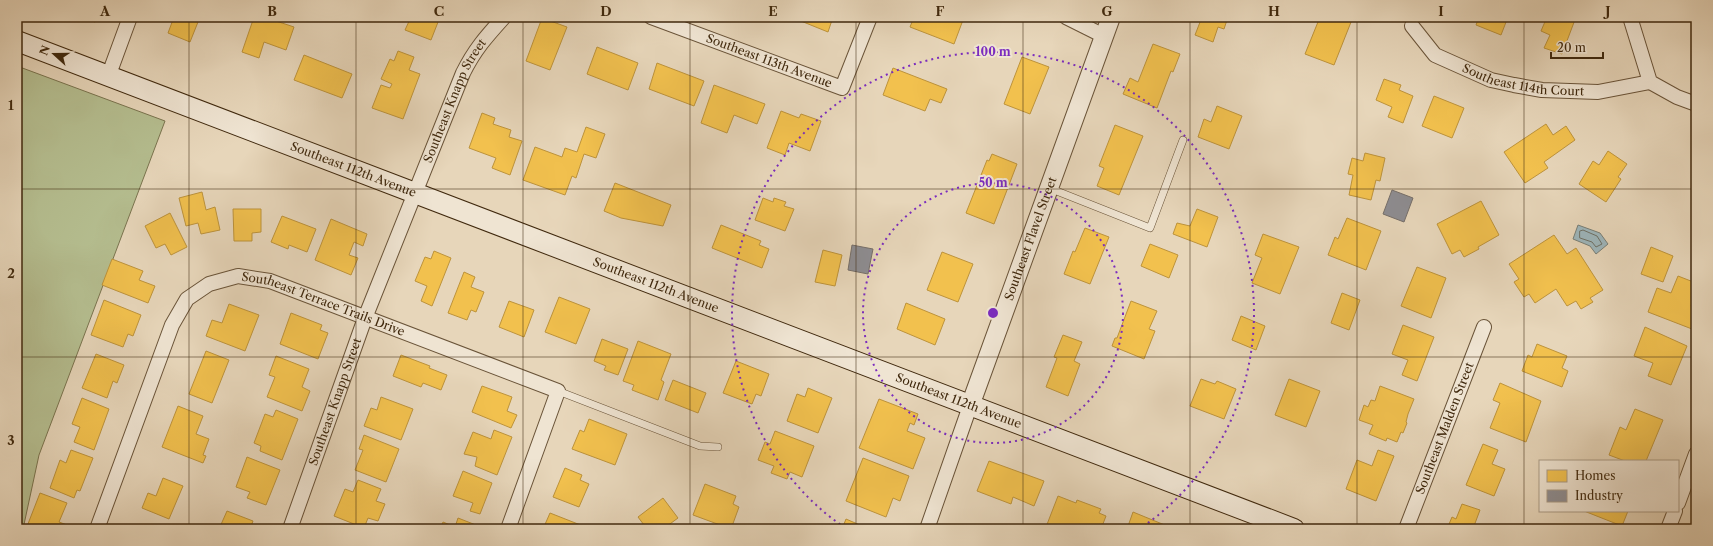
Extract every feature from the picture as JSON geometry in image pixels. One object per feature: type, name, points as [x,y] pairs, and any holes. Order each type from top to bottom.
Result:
[{"type":"main road","name":"Southeast 112th Avenue","points":[[17,41],[1294,529]]},
{"type":"street","points":[[108,77],[130,17]]},
{"type":"street","name":"Southeast Knapp Street","points":[[290,529],[365,318],[472,55],[483,40],[504,17]]},
{"type":"street","name":"Southeast 113th Avenue","points":[[651,17],[842,88],[870,17]]},
{"type":"street","points":[[1066,17],[1104,36]]},
{"type":"street","name":"Southeast Flavel Street","points":[[927,529],[1111,17]]},
{"type":"street","points":[[1630,17],[1650,82],[1677,97],[1696,104]]},
{"type":"street","name":"Southeast 114th Court","points":[[1412,26],[1435,55],[1491,80],[1542,90],[1598,92],[1650,82]]},
{"type":"street","name":"Southeast Terrace Trails Drive","points":[[97,529],[172,325],[187,298],[209,284],[238,276],[270,281],[558,390]]},
{"type":"street","name":"Southeast Malden Street","points":[[1406,529],[1484,327]]},
{"type":"street","points":[[508,529],[558,390]]},
{"type":"street","points":[[1679,500],[1696,454]]},
{"type":"street","points":[[1668,529],[1675,512]]},
{"type":"lane","points":[[1049,188],[1150,228],[1183,140]]},
{"type":"lane","points":[[558,390],[700,446],[718,447]]},
{"type":"green space","points":[[17,66],[165,121],[39,455],[23,529],[17,529]]},
{"type":"water","points":[[1578,225],[1600,233],[1608,244],[1596,254],[1590,246],[1573,239]]},
{"type":"building: Homes","points":[[81,17],[97,17],[95,22]]},
{"type":"building: Homes","points":[[174,17],[200,17],[190,42],[168,33]]},
{"type":"building: Homes","points":[[254,17],[274,17],[273,20],[294,27],[286,50],[264,42],[259,58],[242,52]]},
{"type":"building: Homes","points":[[411,17],[440,17],[431,40],[405,30]]},
{"type":"building: Homes","points":[[791,17],[833,17],[828,32]]},
{"type":"building: Homes","points":[[914,17],[957,17],[963,20],[954,44],[910,27]]},
{"type":"building: Homes","points":[[1202,17],[1228,17],[1224,29],[1218,27],[1213,42],[1195,35]]},
{"type":"building: Homes","points":[[1320,17],[1353,17],[1334,65],[1305,54]]},
{"type":"building: Homes","points":[[1479,17],[1508,17],[1501,35],[1476,25]]},
{"type":"building: Homes","points":[[1547,17],[1576,17],[1562,54],[1544,48],[1550,35],[1541,31]]},
{"type":"building: Homes","points":[[542,18],[567,27],[550,70],[526,61]]},
{"type":"building: Homes","points":[[1153,44],[1180,54],[1173,72],[1171,71],[1157,108],[1123,94],[1130,78],[1138,82]]},
{"type":"building: Homes","points":[[597,47],[638,63],[628,90],[587,74]]},
{"type":"building: Homes","points":[[398,51],[414,57],[409,70],[420,74],[403,119],[372,108],[381,85],[390,88],[392,84],[381,79],[390,59],[394,61]]},
{"type":"building: Homes","points":[[304,55],[352,74],[342,98],[294,80]]},
{"type":"building: Homes","points":[[1022,57],[1049,67],[1030,114],[1004,104]]},
{"type":"building: Homes","points":[[657,63],[704,81],[694,106],[649,89]]},
{"type":"building: Homes","points":[[893,68],[947,89],[941,103],[930,99],[925,111],[883,95]]},
{"type":"building: Homes","points":[[1384,79],[1401,85],[1399,90],[1413,96],[1403,123],[1388,117],[1392,107],[1376,100]]},
{"type":"building: Homes","points":[[714,85],[765,104],[757,124],[734,115],[727,133],[701,123]]},
{"type":"building: Homes","points":[[1434,96],[1464,108],[1452,138],[1422,126]]},
{"type":"building: Homes","points":[[1217,106],[1242,116],[1229,149],[1198,137],[1204,119],[1211,122]]},
{"type":"building: Homes","points":[[781,111],[799,118],[801,114],[821,121],[810,151],[789,143],[785,155],[767,148]]},
{"type":"building: Homes","points":[[482,113],[495,118],[493,124],[511,130],[509,137],[522,141],[510,175],[492,168],[496,158],[469,148]]},
{"type":"building: Homes","points":[[1546,124],[1553,135],[1566,126],[1575,140],[1544,162],[1548,168],[1525,183],[1504,152]]},
{"type":"building: Homes","points":[[1115,125],[1143,136],[1119,195],[1097,186],[1104,168],[1099,166]]},
{"type":"building: Homes","points":[[586,127],[605,134],[596,158],[584,154],[576,178],[572,176],[565,195],[523,180],[535,147],[562,157],[565,148],[577,152]]},
{"type":"building: Homes","points":[[1608,151],[1627,164],[1618,177],[1621,179],[1606,202],[1579,184],[1593,161],[1599,165]]},
{"type":"building: Homes","points":[[1365,153],[1385,158],[1380,181],[1376,180],[1371,200],[1349,195],[1353,175],[1348,174],[1352,158],[1363,161]]},
{"type":"building: Homes","points":[[992,154],[1017,164],[994,224],[966,213],[987,160],[989,161]]},
{"type":"building: Homes","points":[[615,183],[671,205],[663,226],[621,218],[604,211]]},
{"type":"building: Homes","points":[[202,192],[206,210],[215,207],[220,230],[201,234],[198,223],[186,226],[179,198]]},
{"type":"building: Homes","points":[[763,198],[773,202],[774,198],[786,202],[784,206],[794,209],[785,231],[755,220]]},
{"type":"building: Homes","points":[[1481,201],[1499,235],[1478,247],[1479,249],[1464,257],[1460,250],[1452,254],[1437,224]]},
{"type":"building: Homes","points":[[233,209],[261,209],[261,232],[252,233],[252,241],[234,241]]},
{"type":"building: Homes","points":[[1197,209],[1218,217],[1207,247],[1173,234],[1177,223],[1190,226]]},
{"type":"building: Homes","points":[[170,213],[187,247],[171,255],[165,244],[156,248],[145,226]]},
{"type":"building: Homes","points":[[282,216],[316,229],[307,252],[289,245],[288,249],[271,242]]},
{"type":"building: Homes","points":[[1347,218],[1381,231],[1366,270],[1328,255],[1335,237],[1338,239]]},
{"type":"building: Homes","points":[[331,219],[367,234],[363,246],[354,242],[349,255],[358,258],[351,275],[315,260]]},
{"type":"building: Homes","points":[[721,225],[761,241],[759,245],[769,249],[762,268],[712,248]]},
{"type":"building: Homes","points":[[1085,228],[1109,237],[1090,284],[1064,274],[1073,251],[1075,252]]},
{"type":"building: Homes","points":[[1263,234],[1299,247],[1280,294],[1252,283],[1262,258],[1255,255]]},
{"type":"building: Homes","points":[[1554,235],[1567,254],[1576,248],[1603,290],[1590,298],[1593,302],[1581,309],[1576,301],[1567,306],[1556,289],[1535,303],[1529,294],[1524,297],[1514,282],[1519,279],[1509,264]]},
{"type":"building: Homes","points":[[1150,244],[1178,255],[1169,278],[1141,266]]},
{"type":"building: Homes","points":[[1651,247],[1673,256],[1663,282],[1641,274]]},
{"type":"building: Homes","points":[[823,250],[842,255],[835,286],[815,282]]},
{"type":"building: Homes","points":[[434,251],[451,258],[432,306],[421,301],[427,286],[415,281],[425,257],[431,259]]},
{"type":"building: Homes","points":[[942,252],[973,264],[958,302],[927,290]]},
{"type":"building: Homes","points":[[112,259],[143,271],[139,280],[155,286],[148,303],[102,285]]},
{"type":"building: Homes","points":[[1417,267],[1446,278],[1431,318],[1401,306]]},
{"type":"building: Homes","points":[[464,272],[475,277],[471,287],[484,292],[476,312],[471,310],[467,320],[448,313]]},
{"type":"building: Homes","points":[[1678,276],[1696,283],[1696,294],[1691,306],[1696,308],[1696,319],[1692,329],[1648,312],[1657,288],[1671,293]]},
{"type":"building: Homes","points":[[1342,293],[1360,300],[1349,330],[1331,323]]},
{"type":"building: Homes","points":[[559,297],[590,309],[576,344],[545,332]]},
{"type":"building: Homes","points":[[104,300],[141,315],[133,336],[128,334],[123,347],[91,335]]},
{"type":"building: Homes","points":[[509,301],[534,310],[524,337],[499,327]]},
{"type":"building: Homes","points":[[1131,301],[1157,311],[1149,329],[1155,331],[1144,359],[1112,346],[1115,338],[1117,338]]},
{"type":"building: Homes","points":[[906,303],[945,319],[935,345],[897,329]]},
{"type":"building: Homes","points":[[229,304],[259,315],[245,351],[206,336],[212,320],[222,323]]},
{"type":"building: Homes","points":[[291,313],[322,325],[320,330],[328,333],[318,359],[280,344]]},
{"type":"building: Homes","points":[[1241,316],[1265,326],[1256,350],[1232,340]]},
{"type":"building: Homes","points":[[1403,325],[1434,337],[1417,381],[1402,375],[1408,360],[1392,354]]},
{"type":"building: Homes","points":[[1645,327],[1687,346],[1671,385],[1648,376],[1653,363],[1634,356]]},
{"type":"building: Homes","points":[[1063,335],[1082,342],[1074,361],[1080,364],[1068,396],[1046,387],[1057,358],[1054,357]]},
{"type":"building: Homes","points":[[602,339],[628,349],[618,375],[604,370],[606,366],[594,361]]},
{"type":"building: Homes","points":[[638,341],[671,354],[661,380],[664,382],[658,400],[632,390],[634,385],[623,381]]},
{"type":"building: Homes","points":[[1537,344],[1567,356],[1562,368],[1568,371],[1562,387],[1522,371],[1528,355],[1532,357]]},
{"type":"building: Homes","points":[[206,351],[229,360],[212,403],[189,394]]},
{"type":"building: Homes","points":[[96,354],[124,365],[117,383],[113,381],[107,398],[82,388]]},
{"type":"building: Homes","points":[[401,355],[430,366],[429,368],[447,375],[441,390],[423,383],[421,387],[393,376]]},
{"type":"building: Homes","points":[[276,356],[309,369],[302,387],[310,391],[302,411],[267,397],[275,377],[269,375]]},
{"type":"building: Homes","points":[[736,361],[769,374],[761,396],[756,394],[752,404],[723,393]]},
{"type":"building: Homes","points":[[1201,379],[1215,384],[1217,381],[1236,389],[1224,419],[1190,406]]},
{"type":"building: Homes","points":[[1289,379],[1320,391],[1306,427],[1275,415]]},
{"type":"building: Homes","points":[[673,380],[706,393],[698,413],[665,400]]},
{"type":"building: Homes","points":[[1500,383],[1541,401],[1526,442],[1490,428],[1500,403],[1493,400]]},
{"type":"building: Homes","points":[[482,386],[512,397],[507,411],[517,415],[511,428],[472,412]]},
{"type":"building: Homes","points":[[1380,386],[1414,399],[1408,414],[1407,423],[1397,442],[1387,438],[1386,441],[1369,434],[1373,425],[1359,420],[1364,405],[1368,407],[1371,400],[1375,401]]},
{"type":"building: Homes","points":[[808,388],[832,398],[818,433],[787,421],[797,394],[805,397]]},
{"type":"building: Homes","points":[[381,397],[413,409],[401,440],[364,426],[371,408],[377,410]]},
{"type":"building: Homes","points":[[82,398],[109,409],[94,450],[74,442],[80,427],[72,424]]},
{"type":"building: Homes","points":[[879,399],[918,414],[914,425],[910,423],[907,431],[925,438],[913,469],[859,448]]},
{"type":"building: Homes","points":[[178,406],[203,416],[196,434],[209,439],[203,455],[206,456],[203,463],[162,447]]},
{"type":"building: Homes","points":[[1635,409],[1663,420],[1646,460],[1622,460],[1609,455],[1620,427],[1626,430]]},
{"type":"building: Homes","points":[[276,410],[298,419],[282,460],[260,451],[261,446],[254,443],[265,414],[273,417]]},
{"type":"building: Homes","points":[[589,419],[627,434],[615,465],[572,449],[580,430],[584,432]]},
{"type":"building: Homes","points":[[494,430],[512,437],[497,475],[475,466],[477,457],[464,454],[473,432],[491,439]]},
{"type":"building: Homes","points":[[775,431],[814,446],[802,477],[790,472],[787,479],[771,473],[774,466],[758,460],[765,442],[770,444]]},
{"type":"building: Homes","points":[[364,435],[399,449],[386,482],[355,470],[363,450],[359,449]]},
{"type":"building: Homes","points":[[1483,444],[1498,450],[1492,464],[1505,469],[1494,496],[1466,485]]},
{"type":"building: Homes","points":[[71,450],[93,458],[80,491],[77,490],[74,498],[50,488],[60,460],[66,463]]},
{"type":"building: Homes","points":[[1378,450],[1394,456],[1376,501],[1346,489],[1357,460],[1372,466]]},
{"type":"building: Homes","points":[[247,457],[280,470],[266,505],[247,498],[250,492],[236,487]]},
{"type":"building: Homes","points":[[863,458],[909,476],[900,501],[893,498],[886,517],[846,501]]},
{"type":"building: Homes","points":[[989,461],[1044,481],[1034,506],[1013,497],[1011,504],[977,491]]},
{"type":"building: Homes","points":[[565,468],[582,475],[580,480],[589,484],[579,507],[553,497]]},
{"type":"building: Homes","points":[[463,471],[492,483],[480,514],[470,511],[473,503],[453,496]]},
{"type":"building: Homes","points":[[163,478],[183,486],[169,519],[142,508],[148,493],[156,496]]},
{"type":"building: Homes","points":[[358,480],[381,489],[376,501],[385,504],[378,521],[368,518],[364,528],[334,516],[345,489],[353,492]]},
{"type":"building: Homes","points":[[705,484],[736,496],[733,504],[739,507],[731,529],[693,515]]},
{"type":"building: Homes","points":[[40,493],[67,503],[59,522],[67,525],[66,529],[26,529]]},
{"type":"building: Homes","points":[[1058,496],[1076,503],[1077,500],[1101,509],[1099,513],[1106,516],[1101,529],[1051,529],[1046,527]]},
{"type":"building: Homes","points":[[663,498],[678,518],[663,529],[647,529],[638,517]]},
{"type":"building: Homes","points":[[1462,504],[1480,510],[1474,526],[1480,529],[1447,529],[1452,517],[1456,519]]},
{"type":"building: Homes","points":[[227,511],[253,521],[250,529],[219,529]]},
{"type":"building: Homes","points":[[1133,512],[1172,528],[1172,529],[1127,529]]},
{"type":"building: Homes","points":[[1587,512],[1628,512],[1622,526]]},
{"type":"building: Homes","points":[[550,513],[583,526],[581,529],[543,529]]},
{"type":"building: Homes","points":[[458,518],[481,527],[480,529],[440,529],[443,522],[455,527]]},
{"type":"building: Homes","points":[[846,519],[869,529],[842,529]]},
{"type":"building: Industry","points":[[1392,190],[1413,198],[1404,222],[1383,214]]},
{"type":"building: Industry","points":[[852,245],[873,249],[868,274],[848,270]]}]
